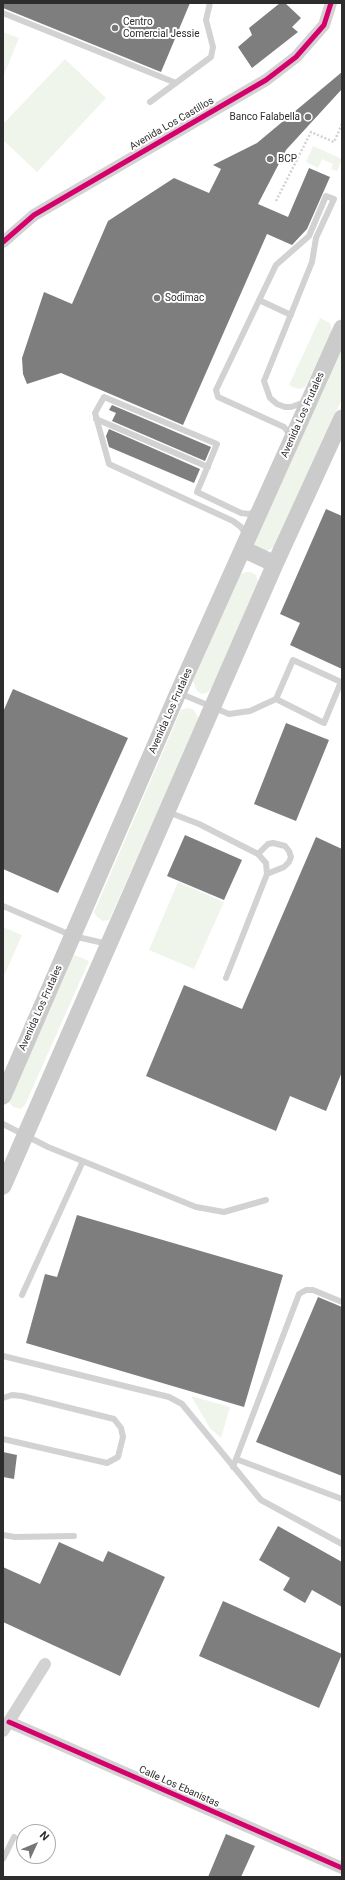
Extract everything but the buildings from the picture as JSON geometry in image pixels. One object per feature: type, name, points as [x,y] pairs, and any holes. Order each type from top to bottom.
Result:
[{"type":"main road","name":"Avenida Los Frutales","points":[[3,1096],[178,693],[342,328]]},
{"type":"main road","points":[[3,1186],[275,564],[342,418]]},
{"type":"main road","points":[[242,549],[275,564]]},
{"type":"street","name":"Avenida Los Castillos","points":[[3,242],[34,215],[266,80],[296,57],[324,25],[331,3]]},
{"type":"street","points":[[6,1726],[45,1664]]},
{"type":"street","name":"Calle Los Ebanistas","points":[[6,1726],[342,1868]]},
{"type":"lane","points":[[150,102],[208,60],[213,54],[213,47],[206,20],[210,3]]},
{"type":"lane","points":[[3,13],[176,83]]},
{"type":"lane","points":[[292,438],[284,427],[218,397],[216,393],[276,265],[309,236],[326,196],[334,199],[316,238],[312,262],[264,381],[270,398],[277,404],[291,407],[309,401]]},
{"type":"lane","points":[[259,300],[290,315]]},
{"type":"lane","points":[[242,549],[244,532],[234,521],[109,464],[95,413],[104,397],[216,444],[197,492],[241,513],[254,513],[261,508]]},
{"type":"lane","points":[[96,419],[208,467]]},
{"type":"lane","points":[[178,693],[229,714],[250,711],[276,699],[293,660],[341,682],[324,723],[276,699]]},
{"type":"lane","points":[[167,812],[198,824],[258,854],[266,863],[267,874],[226,978]]},
{"type":"lane","points":[[258,854],[268,844],[273,843],[285,846],[289,851],[291,857],[289,862],[284,867],[267,874]]},
{"type":"lane","points":[[3,906],[73,936],[108,944]]},
{"type":"lane","points":[[3,1124],[83,1161],[209,1211],[224,1212],[266,1200]]},
{"type":"lane","points":[[22,1295],[83,1161]]},
{"type":"lane","points":[[233,1467],[299,1294],[306,1290],[313,1290],[342,1302]]},
{"type":"lane","points":[[3,1356],[169,1397],[182,1404],[262,1500],[342,1544]]},
{"type":"lane","points":[[3,1398],[12,1395],[22,1396],[114,1419],[121,1428],[123,1437],[118,1457],[107,1463],[3,1439]]},
{"type":"lane","points":[[236,1458],[342,1498]]},
{"type":"lane","points":[[3,1535],[15,1537],[74,1536]]},
{"type":"lane","points":[[3,1859],[14,1837]]},
{"type":"path","points":[[276,201],[310,132],[334,142],[342,124]]},
{"type":"shaded area","points":[[3,32],[19,38],[3,77]]},
{"type":"shaded area","points":[[65,59],[106,98],[37,172],[3,140],[3,124]]},
{"type":"shaded area","points":[[313,146],[342,159],[337,171],[331,169],[333,164],[322,159],[318,168],[306,162]]},
{"type":"shaded area","points":[[320,318],[330,323],[332,332],[305,387],[299,389],[293,387],[289,385]]},
{"type":"shaded area","points":[[342,343],[342,399],[274,547],[265,552],[254,545],[252,541]]},
{"type":"shaded area","points":[[245,572],[251,572],[256,575],[259,585],[212,688],[208,692],[202,694],[197,691],[193,681],[239,575]]},
{"type":"shaded area","points":[[187,708],[193,709],[199,719],[109,920],[103,921],[97,917],[94,912],[181,710]]},
{"type":"shaded area","points":[[178,882],[224,902],[194,969],[149,950]]},
{"type":"shaded area","points":[[3,927],[22,935],[3,978]]},
{"type":"shaded area","points":[[72,954],[89,961],[25,1105],[21,1109],[13,1107],[9,1102],[9,1097]]},
{"type":"shaded area","points":[[191,1396],[230,1407],[221,1438],[210,1428]]},
{"type":"cycle path","points":[[3,242],[34,215],[266,80],[296,57],[324,25],[331,3]]},
{"type":"cycle path","points":[[9,1722],[342,1868]]},
{"type":"place","name":"Centro Comercial Jessie","points":[[115,28]]},
{"type":"place","name":"Banco Falabella","points":[[308,117]]},
{"type":"place","name":"BCP","points":[[270,159]]},
{"type":"place","name":"Sodimac","points":[[157,298]]}]
